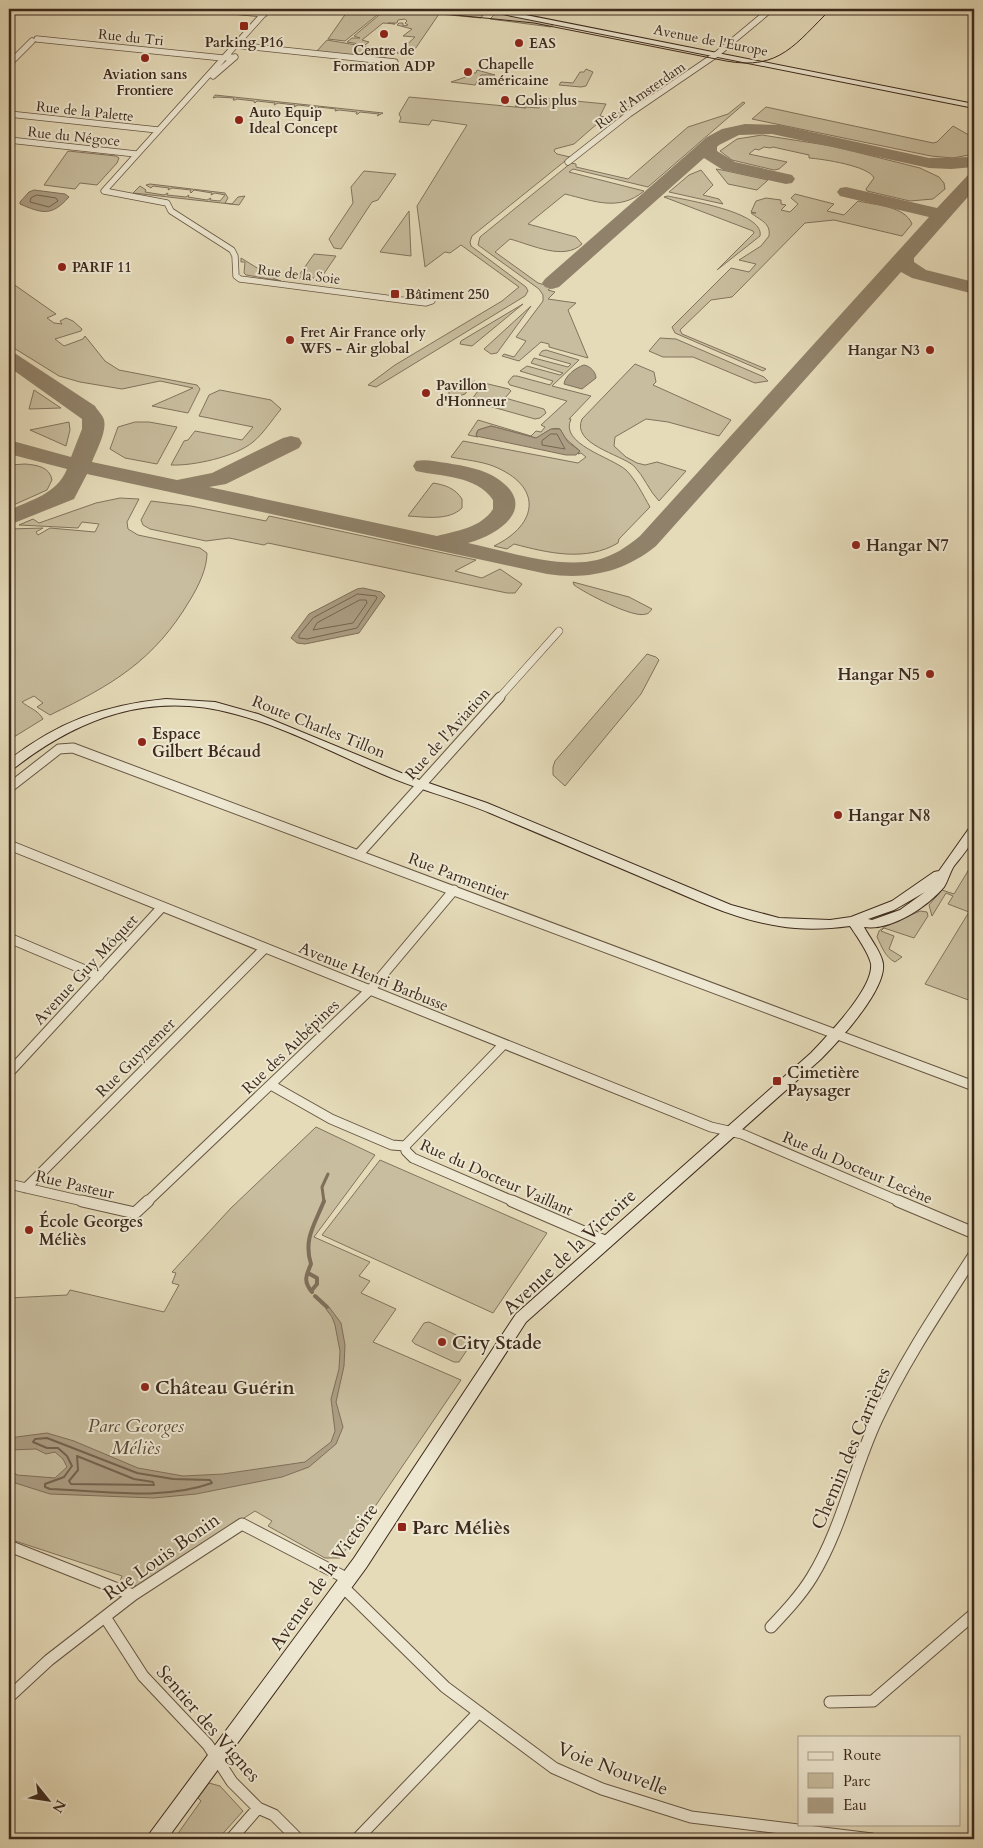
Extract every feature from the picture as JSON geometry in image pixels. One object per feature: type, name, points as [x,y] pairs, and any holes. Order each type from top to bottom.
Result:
[{"type":"street","points":[[209,9],[264,14]]},
{"type":"street","name":"Rue de la Soie","points":[[202,82],[223,68],[235,57],[246,34],[268,9]]},
{"type":"street","name":"Avenue de l'Europe","points":[[487,9],[719,53]]},
{"type":"street","name":"Avenue de l'Europe","points":[[499,9],[974,104]]},
{"type":"street","name":"Rue d'Amsterdam","points":[[568,162],[616,124],[719,53],[771,9]]},
{"type":"street","points":[[246,34],[241,45],[395,62]]},
{"type":"street","name":"Rue du Tri","points":[[10,63],[36,38],[223,58],[235,57]]},
{"type":"street","name":"Rue de la Soie","points":[[241,45],[223,58],[104,192],[167,203],[171,211],[232,250],[235,256],[235,274],[239,278],[409,301]]},
{"type":"street","name":"Rue de la Palette","points":[[9,114],[158,130]]},
{"type":"street","name":"Rue du Négoce","points":[[9,140],[136,154]]},
{"type":"street","name":"Rue de l'Aviation","points":[[358,856],[559,630]]},
{"type":"street","name":"Route Charles Tillon","points":[[9,766],[49,737],[92,716],[137,705],[183,702],[237,710],[269,721],[421,785],[439,789],[502,813],[519,822],[727,908],[759,918],[797,923],[830,924],[854,921],[873,924],[904,913],[929,895],[940,883],[945,870],[974,830]]},
{"type":"street","name":"Rue Parmentier","points":[[9,788],[59,749],[69,747],[974,1086]]},
{"type":"street","name":"Avenue Henri Barbusse","points":[[9,845],[711,1127],[729,1132]]},
{"type":"street","name":"Rue des Aubépines","points":[[135,1213],[370,990],[454,890]]},
{"type":"street","name":"Avenue Guy Môquet","points":[[9,1073],[162,907]]},
{"type":"street","name":"Avenue de la Victoire","points":[[156,1839],[345,1583],[521,1318],[838,1036],[871,987],[878,972],[874,955],[854,921]]},
{"type":"street","points":[[9,938],[99,976]]},
{"type":"street","name":"Rue Guynemer","points":[[26,1188],[265,948]]},
{"type":"street","points":[[405,1146],[504,1044]]},
{"type":"street","name":"Rue du Docteur Vaillant","points":[[271,1085],[331,1119],[392,1145],[405,1146],[406,1151],[413,1158],[607,1242]]},
{"type":"street","name":"Rue du Docteur Lecène","points":[[729,1132],[742,1134],[974,1233]]},
{"type":"street","name":"Rue Pasteur","points":[[9,1184],[135,1213]]},
{"type":"street","name":"Chemin des Carrières","points":[[771,1627],[793,1604],[813,1575],[840,1516],[876,1420],[905,1364],[974,1255]]},
{"type":"street","name":"Rue Louis Bonin","points":[[9,1697],[49,1660],[133,1595],[242,1524],[345,1583]]},
{"type":"street","points":[[9,1546],[133,1595]]},
{"type":"street","name":"Voie Nouvelle","points":[[345,1583],[446,1687],[554,1768],[602,1788],[691,1817],[872,1839]]},
{"type":"street","points":[[830,1702],[873,1701],[974,1614]]},
{"type":"street","name":"Sentier des Vignes","points":[[105,1617],[143,1676],[217,1757],[232,1782],[258,1808],[274,1815],[298,1839]]},
{"type":"street","points":[[357,1839],[479,1712]]},
{"type":"street","points":[[231,1839],[258,1808]]},
{"type":"green space","points":[[349,9],[382,11],[345,41],[328,39]]},
{"type":"green space","points":[[401,10],[483,15],[481,18],[439,14],[413,52],[405,51],[403,54],[395,53],[403,51],[401,50],[415,37],[403,36],[412,29],[397,25],[403,23],[403,26],[408,25],[405,23],[407,21],[405,19],[398,20],[397,23],[388,23],[395,24],[383,23],[362,40],[369,42],[365,45],[347,42],[352,38],[360,38],[354,36],[384,11],[402,13],[406,11]]},
{"type":"green space","points":[[497,12],[554,23],[551,27],[490,19]]},
{"type":"green space","points":[[327,40],[391,52],[383,59],[316,52]]},
{"type":"green space","points":[[586,69],[593,72],[586,86],[559,85],[561,82],[573,83],[580,72],[584,72]]},
{"type":"green space","points":[[477,70],[495,75],[481,75],[475,85],[451,82],[476,73]]},
{"type":"green space","points":[[215,95],[383,113],[377,116],[379,114],[360,112],[356,114],[357,112],[335,111],[336,109],[319,107],[315,109],[316,107],[298,105],[294,107],[295,105],[278,103],[274,105],[275,103],[233,100],[234,98],[213,98]]},
{"type":"green space","points":[[646,95],[650,97],[622,116],[598,123],[574,144],[555,149],[554,151],[557,154],[570,157],[472,236],[471,246],[526,287],[528,291],[525,296],[376,387],[368,385],[395,365],[502,301],[519,287],[461,245],[450,253],[445,252],[425,267],[417,206],[467,125],[432,120],[429,125],[399,122],[401,118],[399,114],[409,97],[526,108],[515,106],[523,107],[528,102],[525,107],[539,108],[544,100],[540,99],[544,98],[606,104],[600,116],[611,118]]},
{"type":"green space","points":[[743,102],[745,103],[648,187],[573,169],[569,172],[644,191],[635,197],[616,203],[596,202],[565,194],[528,224],[576,237],[582,244],[575,249],[566,251],[548,250],[510,239],[495,252],[538,283],[552,287],[548,290],[555,292],[548,299],[576,303],[568,310],[588,358],[549,347],[549,344],[541,342],[519,361],[502,356],[504,354],[514,357],[526,341],[516,337],[543,301],[543,295],[539,289],[478,245],[480,237],[571,163],[576,164],[576,167],[628,179],[688,127],[728,114]]},
{"type":"green space","points":[[766,107],[933,143],[937,142],[953,126],[974,138],[974,154],[953,158],[931,156],[752,119]]},
{"type":"green space","points":[[762,135],[832,146],[920,168],[939,177],[944,183],[945,189],[933,199],[910,201],[867,191],[866,189],[874,178],[864,170],[845,164],[809,158],[809,155],[773,147],[755,149],[749,154],[787,162],[779,169],[774,170],[732,160],[720,151],[737,139]]},
{"type":"green space","points":[[68,151],[116,156],[119,158],[117,163],[97,185],[80,183],[75,189],[44,185]]},
{"type":"green space","points":[[716,169],[768,180],[757,190],[728,184]]},
{"type":"green space","points":[[701,170],[713,185],[703,195],[719,199],[723,204],[669,192],[689,175]]},
{"type":"green space","points":[[364,171],[396,174],[378,200],[372,202],[341,249],[334,248],[329,239],[353,203],[351,187]]},
{"type":"green space","points":[[146,185],[225,193],[228,198],[225,203],[232,204],[238,197],[245,196],[239,205],[133,193],[140,186],[146,190],[145,192],[164,195],[168,193],[167,195],[186,197],[189,195],[188,197],[207,200],[211,198],[210,200],[220,201],[225,195],[215,193],[211,195],[212,193],[194,190],[191,193],[191,190],[172,188],[168,190],[169,188],[153,186],[151,188]]},
{"type":"green space","points":[[795,194],[834,204],[827,211],[844,215],[858,201],[889,207],[903,213],[912,224],[902,236],[834,220],[805,223],[732,297],[711,300],[680,330],[682,334],[766,369],[763,371],[675,333],[672,327],[731,268],[749,272],[756,264],[739,260],[761,246],[769,236],[767,225],[751,213],[756,213],[751,212],[756,201],[766,198],[781,200],[781,204],[786,205],[781,210],[790,212],[798,204],[791,198]]},
{"type":"green space","points":[[668,196],[722,208],[738,214],[750,220],[758,228],[760,236],[717,270],[754,233],[753,231],[664,197]]},
{"type":"green space","points":[[409,211],[411,256],[380,252]]},
{"type":"green space","points":[[314,254],[336,256],[321,278],[297,278]]},
{"type":"green space","points":[[241,258],[281,281],[246,275],[244,273],[245,262],[241,262]]},
{"type":"green space","points":[[9,281],[56,314],[47,318],[54,323],[62,324],[60,321],[66,318],[82,329],[81,331],[55,339],[64,346],[83,339],[85,336],[105,361],[119,370],[197,385],[200,389],[188,413],[152,406],[193,388],[160,381],[122,389],[80,382],[59,376],[9,345]]},
{"type":"green space","points":[[523,304],[472,346],[460,344],[461,341]]},
{"type":"green space","points":[[531,306],[497,353],[491,354],[484,349]]},
{"type":"green space","points":[[660,338],[676,339],[764,377],[768,381],[755,383],[693,357],[663,357],[649,351]]},
{"type":"green space","points":[[546,350],[579,360],[552,386],[591,396],[569,419],[571,419],[569,428],[572,436],[588,449],[626,470],[650,507],[619,539],[618,543],[606,549],[580,554],[567,554],[553,553],[514,544],[507,549],[494,546],[509,537],[520,527],[527,516],[529,505],[527,494],[521,484],[509,474],[493,466],[451,457],[463,441],[578,463],[586,457],[581,453],[578,454],[580,451],[565,438],[560,429],[556,428],[536,438],[491,426],[478,430],[476,434],[478,437],[468,435],[478,420],[531,436],[536,431],[541,432],[545,427],[541,425],[567,401],[510,385],[508,382],[513,376],[517,376],[550,385],[553,381],[520,371],[527,366],[560,375],[563,373],[531,363],[534,358],[568,367],[571,364],[539,355],[542,351]]},
{"type":"green space","points":[[635,364],[654,372],[656,382],[653,385],[731,420],[719,436],[668,422],[646,419],[615,437],[614,446],[626,457],[637,463],[645,465],[657,462],[686,471],[659,501],[634,466],[590,442],[581,428],[582,419]]},
{"type":"green space","points":[[475,381],[465,394],[449,399],[449,388]]},
{"type":"green space","points":[[484,383],[509,389],[511,391],[505,398],[544,409],[546,413],[540,418],[535,419],[489,406],[493,402],[489,401],[485,405],[474,401],[472,399]]},
{"type":"green space","points":[[34,390],[61,408],[29,409]]},
{"type":"green space","points":[[220,390],[271,400],[281,409],[253,442],[236,452],[213,460],[171,465],[184,441],[188,440],[195,431],[242,440],[253,427],[199,416],[209,395]]},
{"type":"green space","points":[[69,422],[70,430],[66,446],[30,430]]},
{"type":"green space","points":[[135,422],[149,422],[177,427],[157,464],[125,458],[110,449],[118,427]]},
{"type":"green space","points":[[25,464],[46,469],[52,480],[47,490],[9,507],[9,465]]},
{"type":"green space","points":[[433,483],[446,486],[456,492],[462,499],[462,508],[444,517],[408,516]]},
{"type":"green space","points":[[120,498],[139,499],[127,522],[128,529],[138,535],[200,548],[207,553],[204,571],[199,584],[176,621],[162,639],[130,669],[93,693],[50,715],[37,707],[43,703],[34,696],[22,702],[36,711],[43,719],[9,740],[9,529],[43,528],[36,532],[38,535],[50,528],[95,532],[99,524],[82,522],[78,528],[19,525],[33,519],[39,523],[96,503]]},
{"type":"green space","points":[[151,501],[191,506],[266,521],[269,516],[476,560],[455,571],[482,578],[500,569],[522,584],[515,593],[507,593],[268,543],[264,545],[229,538],[206,541],[150,529],[143,525],[141,520]]},
{"type":"green space","points":[[573,582],[629,597],[652,609],[647,614],[631,613],[588,594],[574,585]]},
{"type":"green space","points":[[647,654],[659,660],[641,694],[565,786],[553,775],[555,761]]},
{"type":"green space","points":[[974,861],[974,1002],[925,984],[969,912],[948,904],[953,896],[946,893],[932,916],[929,905],[942,890],[954,894]]},
{"type":"green space","points":[[920,911],[927,912],[928,916],[914,938],[884,928],[881,931],[894,936],[889,949],[902,957],[895,962],[886,955],[882,948],[877,937],[879,931],[884,927]]},
{"type":"green space","name":"Parc Georges Méliès","points":[[316,1127],[375,1155],[314,1237],[370,1262],[359,1276],[370,1281],[361,1293],[396,1309],[373,1342],[461,1380],[340,1558],[325,1558],[268,1526],[272,1521],[255,1511],[137,1586],[120,1581],[122,1576],[9,1539],[9,1298],[67,1295],[70,1290],[164,1312],[179,1285],[172,1283],[176,1273],[172,1272],[231,1208]]},
{"type":"green space","points":[[380,1160],[547,1233],[493,1313],[322,1235]]},
{"type":"green space","name":"City Stade","points":[[429,1322],[469,1341],[471,1344],[459,1362],[454,1362],[412,1341],[424,1323]]},
{"type":"green space","points":[[209,1783],[220,1786],[243,1811],[218,1839],[174,1839],[201,1801],[198,1798]]},
{"type":"water","points":[[34,190],[65,194],[69,197],[57,208],[47,211],[35,210],[20,204],[29,192]]},
{"type":"water","points":[[584,365],[592,370],[596,378],[582,389],[564,384],[566,378],[571,373]]},
{"type":"water","points":[[491,426],[536,438],[551,429],[560,429],[568,442],[580,451],[576,455],[566,455],[476,436],[478,430]]},
{"type":"water","points":[[363,588],[381,592],[385,596],[359,633],[305,644],[297,643],[291,638],[309,614],[357,589]]},
{"type":"water","points":[[329,1307],[341,1323],[345,1345],[344,1366],[336,1402],[343,1427],[336,1444],[309,1467],[282,1477],[196,1494],[154,1498],[50,1494],[9,1481],[9,1468],[17,1475],[55,1478],[67,1467],[63,1459],[55,1452],[46,1454],[36,1449],[9,1450],[9,1438],[47,1433],[74,1441],[138,1468],[183,1476],[223,1474],[305,1462],[331,1442],[335,1431],[331,1399],[339,1369],[340,1351],[335,1325],[326,1309]]},
{"type":"waterway","points":[[324,1201],[322,1187],[328,1174]]},
{"type":"waterway","points":[[312,1292],[306,1281],[311,1264],[308,1247],[309,1239],[324,1201]]},
{"type":"waterway","points":[[308,1273],[317,1278],[317,1284],[312,1290]]},
{"type":"waterway","points":[[315,1296],[327,1307]]},
{"type":"taxiway","points":[[552,283],[713,141],[728,133],[754,128],[780,130],[929,163],[974,162]]},
{"type":"taxiway","points":[[708,146],[708,152],[713,158],[729,166],[786,179]]},
{"type":"taxiway","points":[[942,215],[974,179]]},
{"type":"taxiway","points":[[846,192],[942,215]]},
{"type":"taxiway","points":[[905,255],[942,215]]},
{"type":"taxiway","points":[[79,466],[547,567],[575,570],[601,566],[626,557],[648,541],[905,255]]},
{"type":"taxiway","points":[[905,255],[904,264],[919,274],[974,288]]},
{"type":"taxiway","points":[[9,358],[87,411],[93,419],[93,429],[79,466]]},
{"type":"taxiway","points":[[185,485],[218,479],[291,443]]},
{"type":"taxiway","points":[[9,447],[79,466]]},
{"type":"taxiway","points":[[49,501],[64,492],[73,482],[79,466]]},
{"type":"taxiway","points":[[424,466],[463,473],[482,479],[497,489],[504,500],[504,509],[499,518],[490,526],[466,537],[445,541]]},
{"type":"taxiway","points":[[9,518],[66,494]]},
{"type":"tram line","points":[[395,9],[534,23],[726,61],[745,63],[760,62],[774,58],[786,51],[797,43],[831,9]]},
{"type":"place","name":"Parking P16","points":[[244,26]]},
{"type":"place","name":"Centre de Formation ADP","points":[[384,34]]},
{"type":"place","name":"EAS","points":[[519,43]]},
{"type":"place","name":"Aviation sans Frontiere","points":[[145,58]]},
{"type":"place","name":"Chapelle américaine","points":[[468,72]]},
{"type":"place","name":"Colis plus","points":[[505,100]]},
{"type":"place","name":"Auto Equip Ideal Concept","points":[[239,120]]},
{"type":"place","name":"PARIF 11","points":[[62,267]]},
{"type":"place","name":"Bâtiment 250","points":[[395,294]]},
{"type":"place","name":"Fret Air France orly WFS - Air global","points":[[290,340]]},
{"type":"place","name":"Hangar N3","points":[[930,350]]},
{"type":"place","name":"Pavillon d'Honneur","points":[[426,393]]},
{"type":"place","name":"Hangar N7","points":[[856,545]]},
{"type":"place","name":"Hangar N5","points":[[930,674]]},
{"type":"place","name":"Espace Gilbert Bécaud","points":[[142,742]]},
{"type":"place","name":"Hangar N8","points":[[838,815]]},
{"type":"place","name":"Cimetière Paysager","points":[[777,1081]]},
{"type":"place","name":"École Georges Méliès","points":[[29,1230]]},
{"type":"place","name":"City Stade","points":[[442,1342]]},
{"type":"place","name":"Château Guérin","points":[[145,1387]]},
{"type":"place","name":"Parc Méliès","points":[[402,1527]]}]
